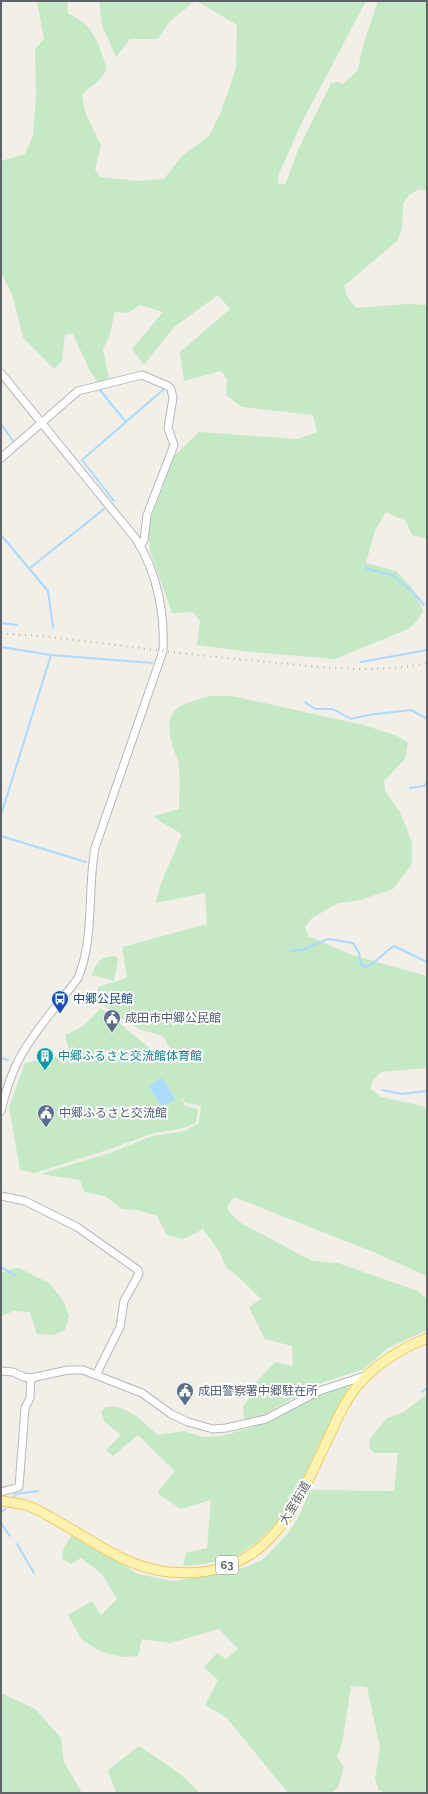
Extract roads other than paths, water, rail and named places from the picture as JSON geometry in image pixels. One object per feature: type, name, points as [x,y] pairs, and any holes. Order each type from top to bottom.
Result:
[{"type":"main road","name":"大室街道","points":[[1,1501],[26,1505],[72,1528],[103,1548],[128,1561],[149,1569],[184,1573],[206,1572],[247,1558],[261,1547],[283,1525],[300,1497],[341,1411],[357,1386],[383,1361],[398,1351],[427,1338]]},
{"type":"street","points":[[1,373],[140,546],[150,569],[162,608],[164,630],[163,651],[95,848],[91,872],[88,944],[83,966],[78,978],[29,1043],[18,1062],[9,1081],[1,1111]]},
{"type":"street","points":[[1,458],[78,391],[142,375],[171,388],[173,398],[168,428],[174,445],[147,515],[144,540],[140,546]]},
{"type":"street","points":[[1,1196],[25,1201],[77,1227],[138,1270],[139,1274],[124,1301],[120,1327],[96,1375]]},
{"type":"street","points":[[1,1371],[13,1372],[24,1377],[31,1378],[68,1370],[83,1370],[142,1394],[171,1414],[188,1422],[213,1429],[226,1428],[266,1419],[319,1391],[368,1374]]},
{"type":"street","points":[[1,1492],[19,1486],[25,1408],[30,1398],[31,1378]]},
{"type":"water","points":[[162,1078],[175,1099],[162,1107],[149,1086]]},
{"type":"waterway","points":[[99,389],[126,422]]},
{"type":"waterway","points":[[114,501],[82,460],[164,389]]},
{"type":"waterway","points":[[1,424],[13,441]]},
{"type":"waterway","points":[[30,568],[104,509]]},
{"type":"waterway","points":[[1,535],[48,591],[53,628]]},
{"type":"waterway","points":[[365,568],[392,575],[412,591],[424,605]]},
{"type":"waterway","points":[[1,623],[17,625]]},
{"type":"waterway","points":[[1,647],[51,655],[152,663]]},
{"type":"waterway","points":[[361,662],[427,650]]},
{"type":"waterway","points":[[1,815],[51,655]]},
{"type":"waterway","points":[[305,702],[315,709],[333,709],[351,719],[368,715],[411,710],[426,718],[427,721]]},
{"type":"waterway","points":[[410,788],[424,786],[427,782]]},
{"type":"waterway","points":[[1,836],[86,862]]},
{"type":"waterway","points":[[291,951],[302,950],[328,939],[353,943],[359,953],[361,965],[366,967],[394,946],[427,962]]},
{"type":"waterway","points":[[1,1058],[8,1060]]},
{"type":"waterway","points":[[383,1090],[401,1094],[427,1091]]},
{"type":"waterway","points":[[1,1267],[16,1276]]},
{"type":"waterway","points":[[422,1392],[427,1388]]},
{"type":"waterway","points":[[13,1498],[15,1494],[38,1491]]},
{"type":"waterway","points":[[1,1513],[5,1509]]},
{"type":"waterway","points":[[1,1523],[10,1536]]},
{"type":"waterway","points":[[17,1544],[34,1573]]},
{"type":"railway","points":[[1,633],[49,637],[206,656],[321,667],[364,669],[406,667],[427,663]]},
{"type":"place","name":"中郷公民館","points":[[60,1014]]},
{"type":"place","name":"成田市中郷公民館","points":[[112,1033]]},
{"type":"place","name":"中郷ふるさと交流館体育館","points":[[45,1071]]},
{"type":"place","name":"中郷ふるさと交流館","points":[[46,1128]]},
{"type":"place","name":"成田警察署中郷駐在所","points":[[185,1406]]}]
